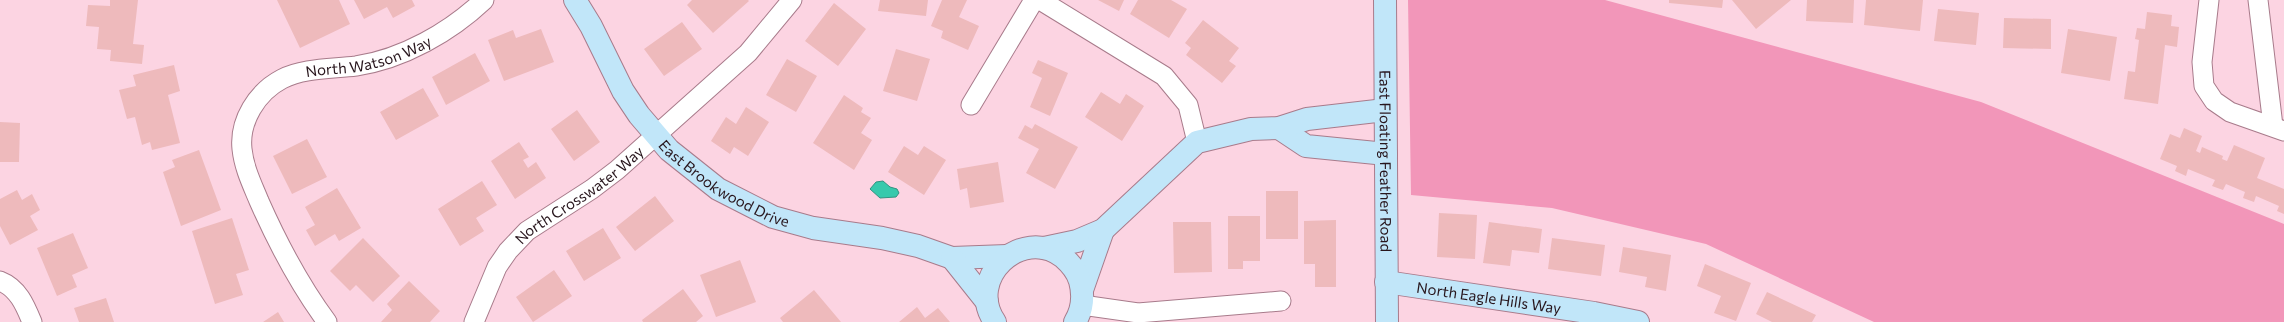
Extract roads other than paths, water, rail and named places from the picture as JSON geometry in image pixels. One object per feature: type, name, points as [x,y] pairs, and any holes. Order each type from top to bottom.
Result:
[{"type":"street","name":"North Watson Way","points":[[327,322],[286,259],[244,166],[242,148],[243,129],[251,108],[264,92],[282,79],[307,72],[376,62],[400,54],[444,31],[484,0]]},
{"type":"street","name":"East Brookwood Drive","points":[[576,0],[591,26],[623,91],[656,136],[685,164],[712,185],[773,217],[813,228],[882,238],[918,246],[952,258],[1007,256]]},
{"type":"street","name":"North Crosswater Way","points":[[474,322],[497,267],[508,251],[527,231],[592,189],[656,136],[748,53],[792,0]]},
{"type":"street","points":[[971,105],[1034,0]]},
{"type":"street","points":[[1040,0],[1164,76],[1188,105],[1197,142]]},
{"type":"street","name":"East Floating Feather Road","points":[[1385,0],[1387,322]]},
{"type":"street","points":[[2209,0],[2202,62],[2204,86],[2214,101],[2230,112],[2279,128],[2258,0]]},
{"type":"street","points":[[987,302],[987,289],[990,276],[997,265],[1007,256],[1018,250],[1031,247],[1044,248],[1077,241],[1103,230],[1197,142],[1251,129],[1280,128],[1307,119],[1385,110]]},
{"type":"street","points":[[1280,128],[1306,146],[1386,154]]},
{"type":"street","points":[[1080,305],[1103,230]]},
{"type":"street","points":[[1044,248],[1058,254],[1070,263],[1078,275],[1080,305]]},
{"type":"street","points":[[952,258],[987,302],[994,322]]},
{"type":"street","points":[[0,281],[7,284],[23,300],[32,322]]},
{"type":"street","name":"North Eagle Hills Way","points":[[1386,282],[1594,312],[1638,322]]},
{"type":"street","points":[[1080,305],[1138,312],[1281,301]]}]
